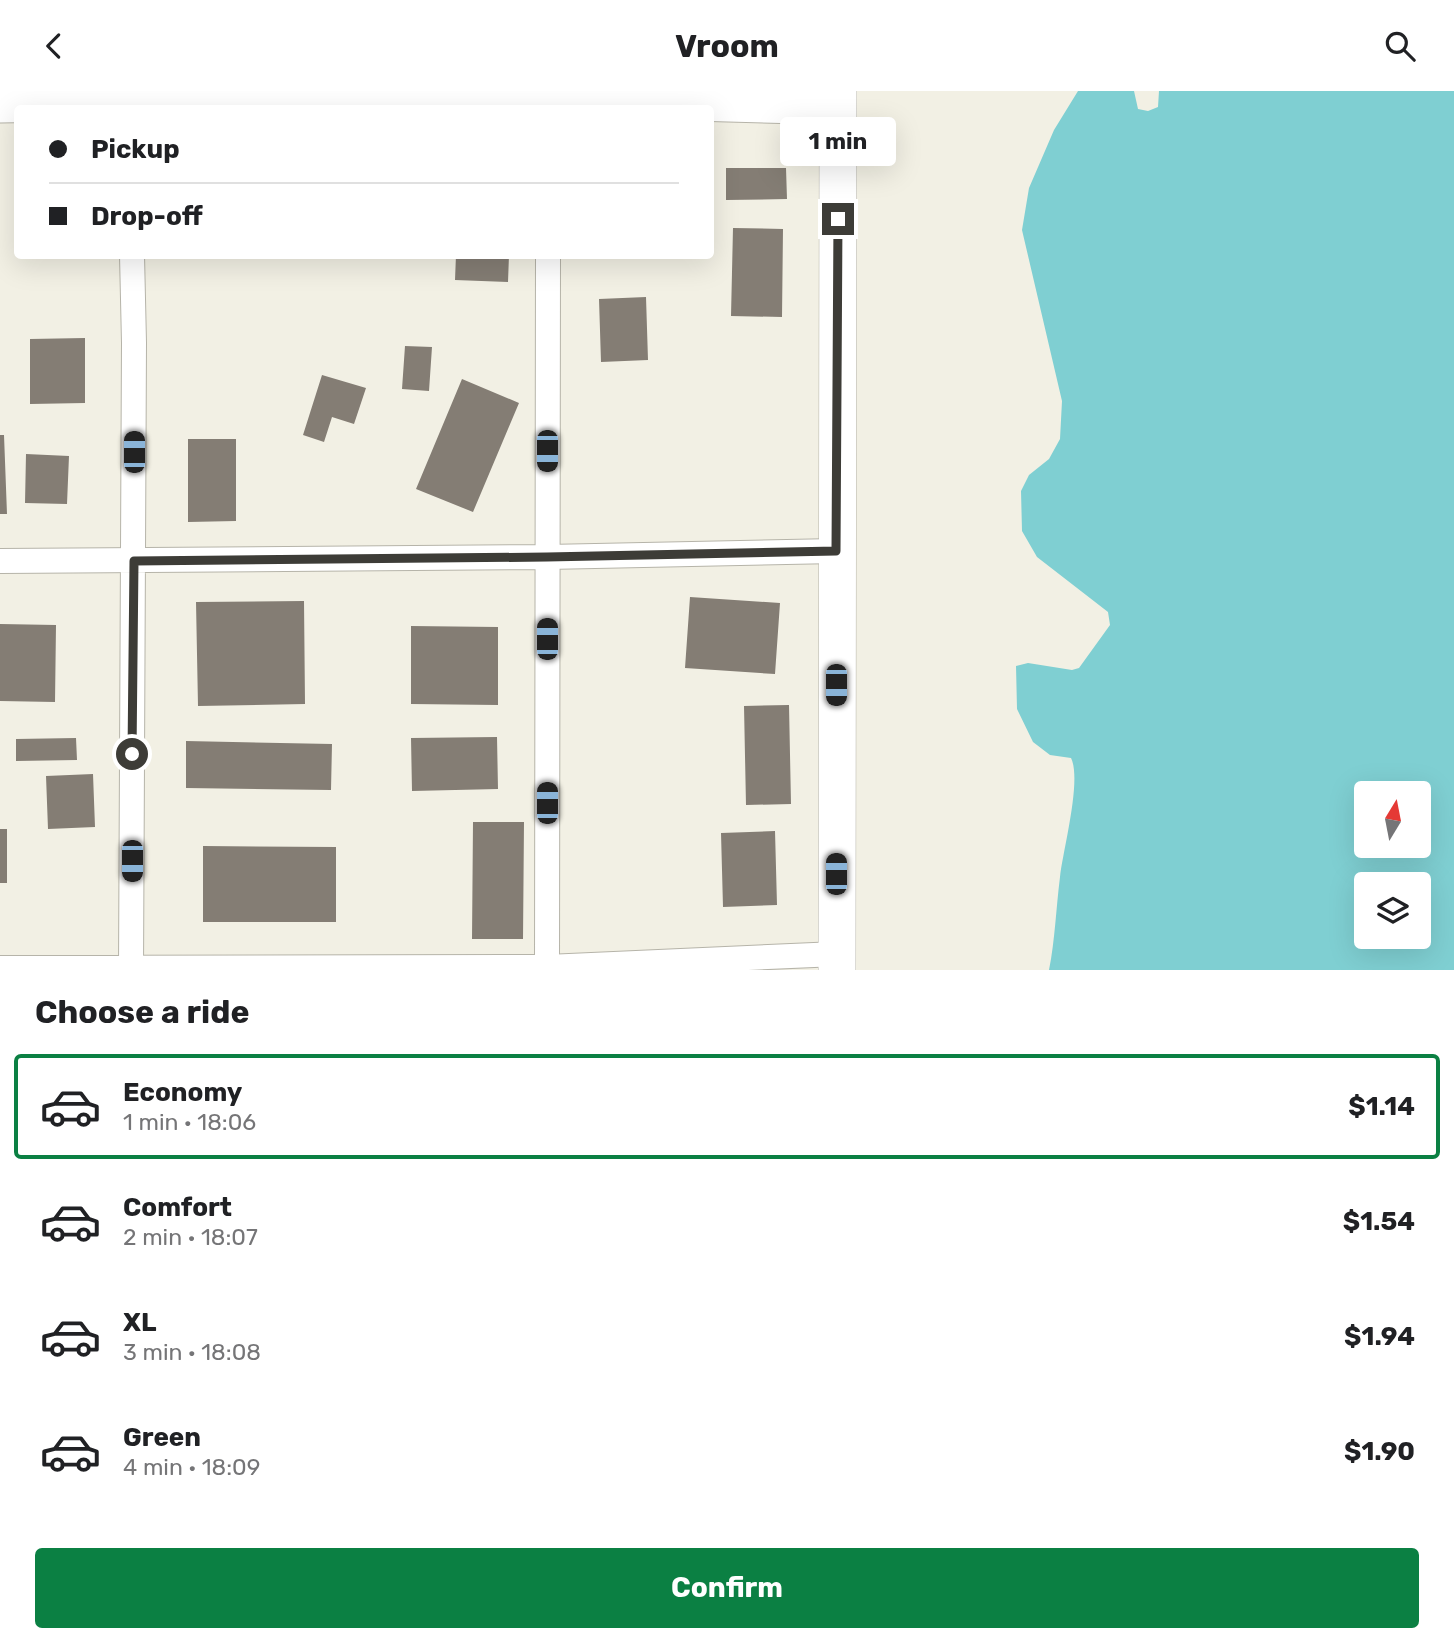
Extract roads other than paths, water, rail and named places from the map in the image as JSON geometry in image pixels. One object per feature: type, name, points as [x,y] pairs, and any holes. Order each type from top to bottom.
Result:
[{"type":"main road","points":[[26,105],[129,101],[838,99],[837,962]]},
{"type":"street","points":[[131,969],[134,561],[132,259]]},
{"type":"street","points":[[547,968],[548,259]]},
{"type":"street","points":[[0,561],[547,557],[836,551]]},
{"type":"street","points":[[0,968],[547,968],[837,962]]},
{"type":"water","points":[[1078,91],[1134,91],[1138,109],[1148,111],[1158,107],[1159,91],[1454,91],[1454,970],[1049,970],[1073,798],[1074,768],[1071,758],[1050,755],[1033,742],[1017,709],[1016,666],[1028,663],[1072,670],[1079,668],[1110,625],[1108,612],[1037,557],[1022,531],[1021,491],[1029,475],[1049,459],[1060,439],[1062,401],[1022,230],[1029,188],[1054,130]]}]
